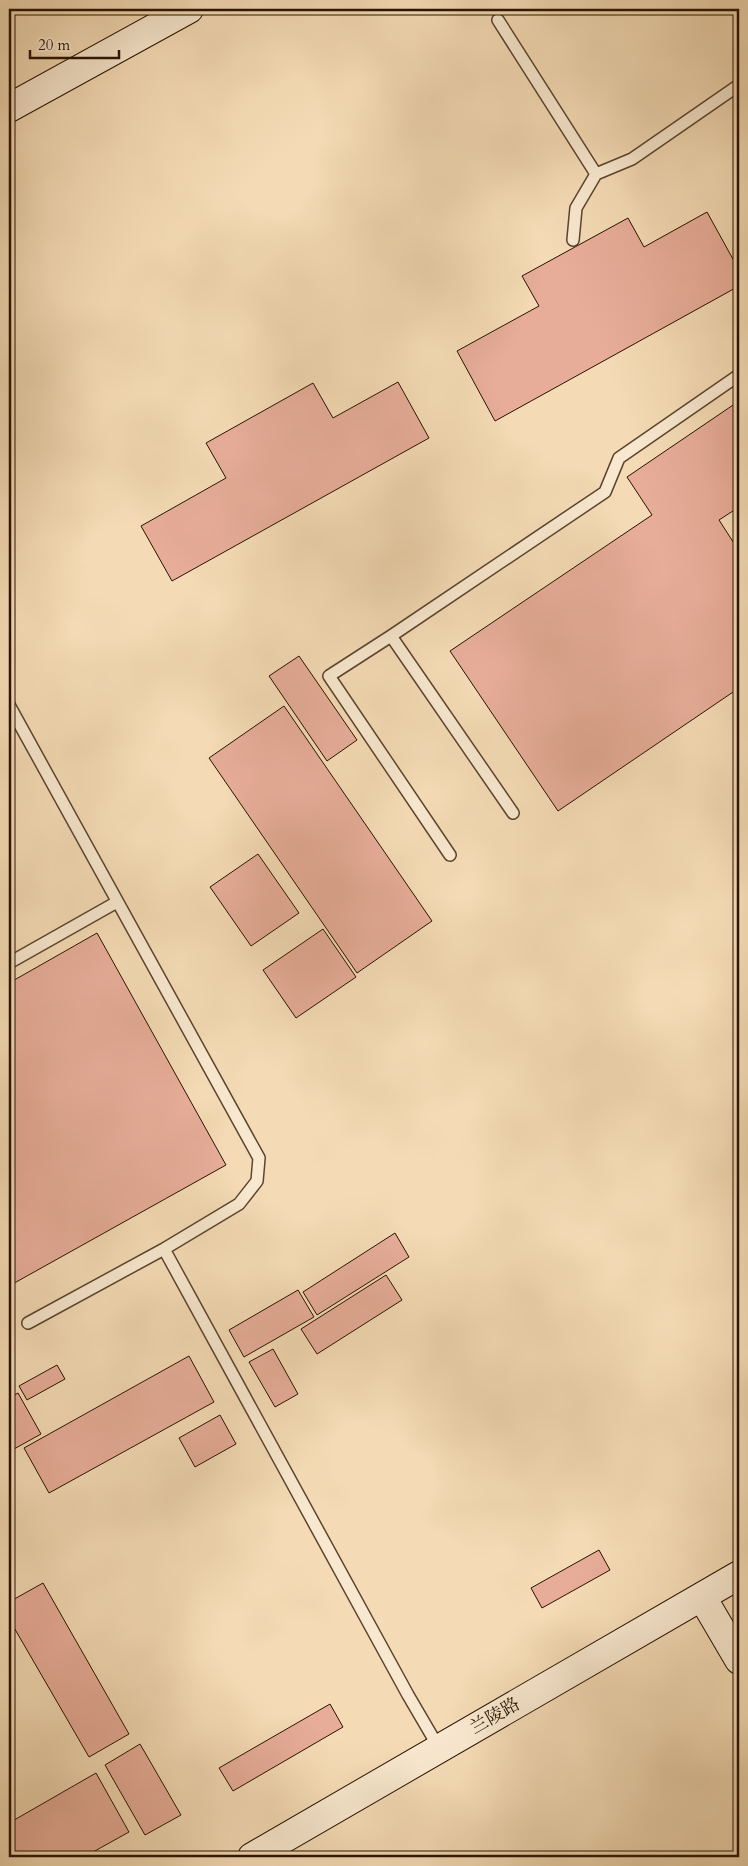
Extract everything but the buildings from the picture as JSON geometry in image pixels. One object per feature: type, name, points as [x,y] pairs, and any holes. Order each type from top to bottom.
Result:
[{"type":"street","points":[[9,108],[189,9]]},
{"type":"street","name":"兰陵路","points":[[252,1857],[739,1575]]},
{"type":"street","points":[[702,1597],[739,1660]]},
{"type":"lane","points":[[498,20],[596,174]]},
{"type":"lane","points":[[573,240],[576,208],[596,174],[632,159],[739,85]]},
{"type":"lane","points":[[450,855],[329,676],[606,492],[619,458],[739,375]]},
{"type":"lane","points":[[391,636],[513,813]]},
{"type":"lane","points":[[9,705],[259,1158],[257,1181],[239,1204],[164,1249],[28,1323]]},
{"type":"lane","points":[[9,962],[118,902]]},
{"type":"lane","points":[[164,1249],[408,1695],[439,1748]]}]
